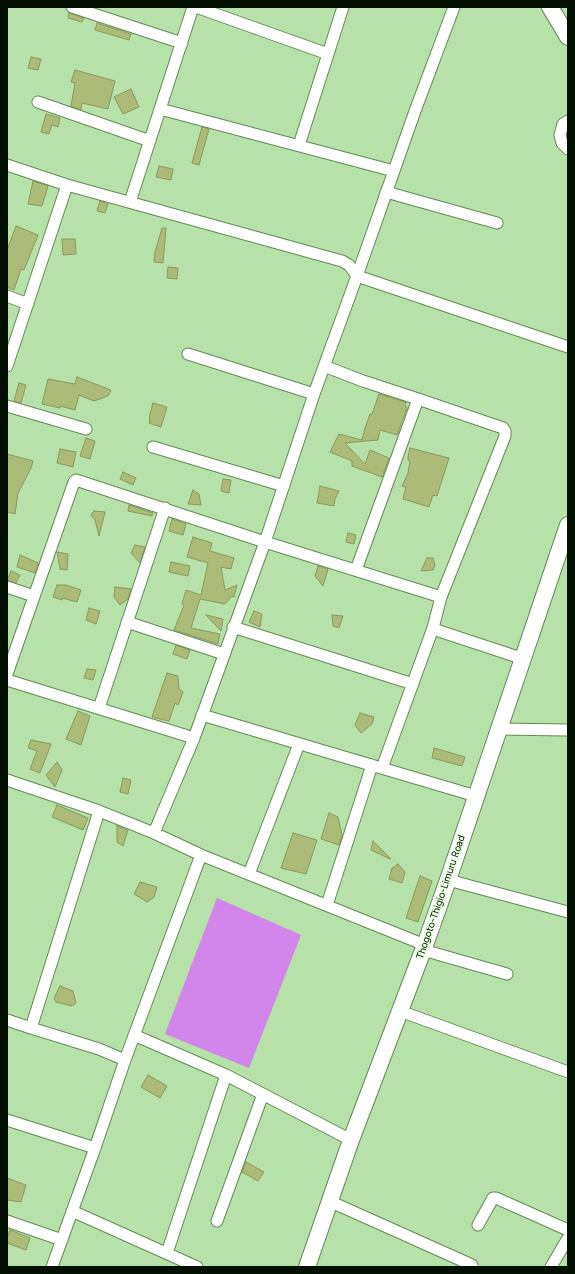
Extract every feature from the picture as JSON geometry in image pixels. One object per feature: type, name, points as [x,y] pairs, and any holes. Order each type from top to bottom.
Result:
[{"type":"highway","points":[[550,7],[568,37]]},
{"type":"highway","name":"Thogoto-Thigio-Limuru Road","points":[[307,1267],[351,1140],[424,948],[448,880],[524,659],[568,525]]},
{"type":"street","points":[[72,7],[182,43]]},
{"type":"street","points":[[130,202],[195,7],[328,54]]},
{"type":"street","points":[[299,145],[343,7]]},
{"type":"street","points":[[154,833],[194,738],[265,542],[314,394],[358,276],[386,192],[454,7]]},
{"type":"street","points":[[38,102],[150,141]]},
{"type":"street","points":[[160,109],[394,171]]},
{"type":"street","points":[[568,121],[563,124],[560,135],[562,143],[568,149]]},
{"type":"street","points":[[7,165],[67,185],[342,261],[350,265],[358,276],[568,347]]},
{"type":"street","points":[[7,366],[67,185]]},
{"type":"street","points":[[386,192],[497,223]]},
{"type":"street","points":[[7,296],[28,304]]},
{"type":"street","points":[[188,354],[314,394]]},
{"type":"street","points":[[324,366],[363,381],[502,428],[505,431],[505,436],[441,597],[433,628],[413,684],[377,766],[327,905]]},
{"type":"street","points":[[356,570],[418,399]]},
{"type":"street","points":[[7,406],[86,429]]},
{"type":"street","points":[[153,447],[284,486]]},
{"type":"street","points":[[7,674],[74,482],[76,480],[265,542],[441,597]]},
{"type":"street","points":[[99,708],[165,508]]},
{"type":"street","points":[[7,587],[34,596]]},
{"type":"street","points":[[127,622],[224,654]]},
{"type":"street","points":[[233,627],[413,684]]},
{"type":"street","points":[[433,628],[524,659]]},
{"type":"street","points":[[7,680],[194,738]]},
{"type":"street","points":[[202,715],[476,796]]},
{"type":"street","points":[[499,729],[568,730]]},
{"type":"street","points":[[249,874],[299,744]]},
{"type":"street","points":[[8,783],[99,811],[154,833],[200,855],[327,905],[424,948],[507,974]]},
{"type":"street","points":[[31,1028],[99,811]]},
{"type":"street","points":[[52,1267],[125,1060],[200,855]]},
{"type":"street","points":[[448,880],[568,912]]},
{"type":"street","points":[[400,1011],[568,1072]]},
{"type":"street","points":[[7,1020],[99,1049],[125,1060]]},
{"type":"street","points":[[134,1035],[226,1075],[351,1140]]},
{"type":"street","points":[[167,1253],[226,1075]]},
{"type":"street","points":[[217,1221],[263,1094]]},
{"type":"street","points":[[7,1120],[95,1148]]},
{"type":"street","points":[[478,1225],[493,1198],[496,1198],[568,1230]]},
{"type":"street","points":[[329,1201],[472,1266]]},
{"type":"street","points":[[72,1211],[197,1267]]},
{"type":"street","points":[[7,1221],[62,1240]]},
{"type":"street","points":[[551,1267],[568,1238]]},
{"type":"shaded area","points":[[217,898],[301,935],[249,1068],[165,1034]]},
{"type":"building","points":[[69,13],[84,18],[82,22],[68,18]]},
{"type":"building","points":[[97,23],[131,34],[129,40],[95,30]]},
{"type":"building","points":[[31,57],[41,59],[38,70],[28,68]]},
{"type":"building","points":[[75,70],[115,81],[108,109],[82,103],[81,110],[71,106],[75,83],[71,82]]},
{"type":"building","points":[[131,89],[139,107],[123,114],[114,97]]},
{"type":"building","points":[[46,114],[60,118],[58,127],[52,125],[49,134],[41,132]]},
{"type":"building","points":[[202,127],[209,129],[199,165],[192,163]]},
{"type":"building","points":[[159,166],[173,169],[171,180],[156,177]]},
{"type":"building","points":[[33,181],[48,186],[42,206],[28,204]]},
{"type":"building","points":[[100,201],[108,204],[105,213],[97,211]]},
{"type":"building","points":[[16,226],[38,235],[24,270],[21,269],[14,290],[7,287],[7,250]]},
{"type":"building","points":[[162,228],[166,228],[163,263],[154,262],[155,252]]},
{"type":"building","points":[[62,239],[75,239],[76,254],[63,255]]},
{"type":"building","points":[[168,267],[178,268],[177,279],[167,278]]},
{"type":"building","points":[[77,377],[111,390],[108,396],[94,401],[79,395],[75,410],[60,406],[60,408],[42,404],[48,379],[75,384]]},
{"type":"building","points":[[19,383],[26,385],[21,403],[14,401]]},
{"type":"building","points":[[379,394],[406,402],[405,405],[407,408],[397,435],[380,430],[378,440],[345,443],[365,464],[370,450],[389,458],[382,477],[352,466],[352,461],[330,452],[339,434],[362,440],[370,414],[372,414]]},
{"type":"building","points":[[153,403],[167,407],[161,427],[149,423]]},
{"type":"building","points":[[86,438],[95,441],[90,459],[80,456]]},
{"type":"building","points":[[410,448],[449,458],[437,496],[433,495],[429,507],[403,499],[406,487],[402,486],[408,473],[410,461],[408,460],[408,457]]},
{"type":"building","points":[[60,449],[76,452],[73,467],[57,463]]},
{"type":"building","points":[[7,454],[33,461],[18,493],[15,514],[7,512]]},
{"type":"building","points":[[123,472],[136,478],[133,485],[120,479]]},
{"type":"building","points":[[223,479],[231,480],[229,493],[221,491]]},
{"type":"building","points":[[320,486],[339,491],[335,499],[334,506],[317,503]]},
{"type":"building","points":[[193,490],[199,494],[201,505],[188,504]]},
{"type":"building","points":[[129,505],[153,513],[152,516],[128,511]]},
{"type":"building","points":[[94,511],[105,512],[99,536],[95,520],[91,515]]},
{"type":"building","points":[[172,519],[186,524],[183,535],[169,531]]},
{"type":"building","points":[[348,533],[356,535],[354,544],[346,542]]},
{"type":"building","points":[[193,537],[212,543],[210,551],[234,558],[231,569],[221,567],[225,590],[237,585],[234,597],[232,596],[225,604],[200,599],[191,628],[220,634],[218,644],[174,630],[184,605],[182,604],[186,590],[201,595],[208,563],[187,557]]},
{"type":"building","points":[[135,545],[145,547],[140,563],[131,553]]},
{"type":"building","points":[[57,552],[68,554],[67,570],[60,569]]},
{"type":"building","points":[[20,555],[38,563],[35,573],[17,567]]},
{"type":"building","points":[[427,558],[433,558],[435,565],[433,570],[421,571]]},
{"type":"building","points":[[171,562],[190,566],[188,576],[169,572]]},
{"type":"building","points":[[318,566],[328,569],[323,586],[315,576]]},
{"type":"building","points":[[11,571],[20,575],[16,583],[7,580]]},
{"type":"building","points":[[57,585],[66,585],[81,590],[77,602],[53,597]]},
{"type":"building","points":[[115,587],[131,589],[128,599],[120,605],[114,597]]},
{"type":"building","points":[[89,608],[100,611],[96,624],[86,620]]},
{"type":"building","points":[[254,611],[262,614],[260,627],[249,622]]},
{"type":"building","points":[[206,615],[223,619],[221,631]]},
{"type":"building","points":[[332,615],[343,616],[339,628],[333,626]]},
{"type":"building","points":[[176,645],[190,650],[187,659],[173,654]]},
{"type":"building","points":[[87,669],[96,670],[93,680],[84,678]]},
{"type":"building","points":[[167,673],[178,676],[179,689],[183,692],[178,705],[175,703],[169,721],[152,717]]},
{"type":"building","points":[[78,711],[90,716],[81,745],[66,739]]},
{"type":"building","points":[[360,713],[374,717],[372,724],[361,733],[355,725]]},
{"type":"building","points":[[31,740],[51,744],[40,773],[30,769],[37,751],[28,748]]},
{"type":"building","points":[[434,748],[465,757],[462,766],[432,758]]},
{"type":"building","points":[[57,762],[62,770],[55,787],[46,775]]},
{"type":"building","points":[[123,778],[131,780],[128,794],[120,792]]},
{"type":"building","points":[[57,805],[88,818],[83,830],[52,817]]},
{"type":"building","points":[[329,813],[338,817],[342,835],[339,845],[321,839]]},
{"type":"building","points":[[117,826],[128,830],[123,846],[117,842]]},
{"type":"building","points":[[293,833],[317,840],[306,874],[281,868]]},
{"type":"building","points":[[373,841],[391,859],[371,850]]},
{"type":"building","points":[[398,864],[405,872],[402,883],[389,879],[392,868]]},
{"type":"building","points":[[420,876],[432,881],[418,922],[406,918]]},
{"type":"building","points":[[140,882],[157,887],[154,897],[147,902],[134,894]]},
{"type":"building","points":[[60,986],[73,991],[76,1003],[72,1006],[56,1002],[54,998]]},
{"type":"building","points":[[148,1075],[167,1086],[160,1098],[141,1087]]},
{"type":"building","points":[[246,1162],[264,1172],[258,1181],[242,1172]]},
{"type":"building","points":[[7,1178],[26,1185],[21,1202],[7,1200]]},
{"type":"building","points":[[10,1230],[30,1238],[26,1250],[7,1243]]}]
